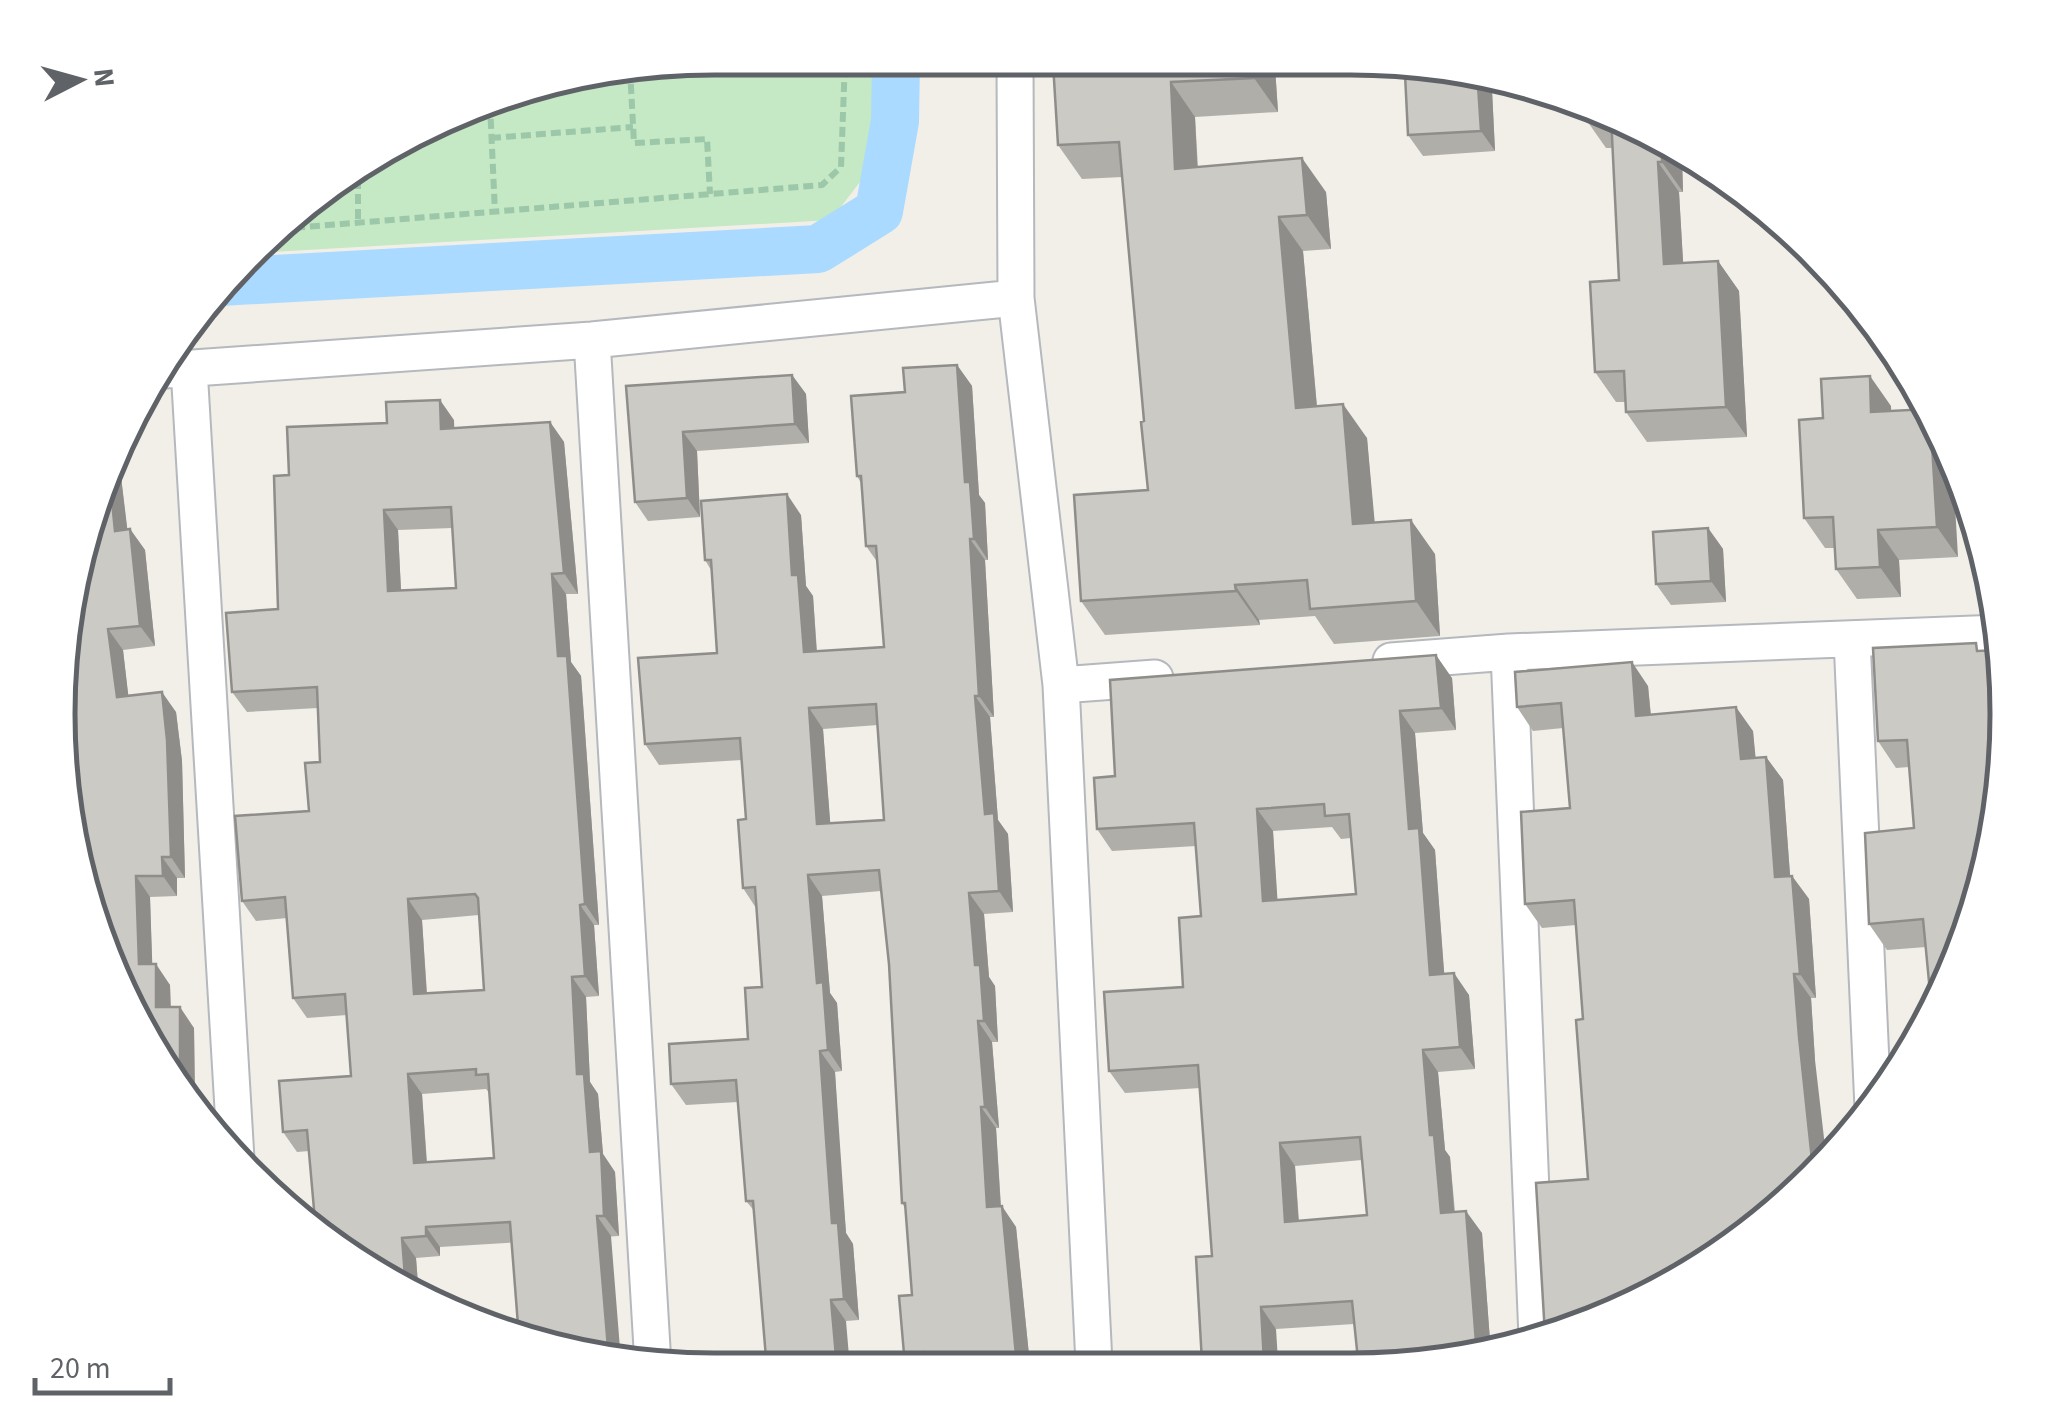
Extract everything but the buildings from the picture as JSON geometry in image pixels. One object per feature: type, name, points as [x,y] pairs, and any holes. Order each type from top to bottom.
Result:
[{"type":"street","points":[[1015,75],[1016,298],[1061,684],[1093,1353]]},
{"type":"street","points":[[234,1135],[177,369],[592,340],[1016,298]]},
{"type":"street","points":[[592,340],[653,1350]]},
{"type":"street","points":[[1353,664],[1509,652],[1985,634]]},
{"type":"street","points":[[1852,639],[1872,1083]]},
{"type":"street","points":[[1509,652],[1536,1325]]},
{"type":"street","points":[[1061,684],[1197,675]]},
{"type":"path","points":[[300,228],[822,185],[841,167],[844,75]]},
{"type":"path","points":[[631,80],[634,142],[707,139],[710,194]]},
{"type":"path","points":[[490,116],[494,212]]},
{"type":"path","points":[[491,138],[633,127]]},
{"type":"path","points":[[358,184],[358,224]]},
{"type":"green space","points":[[875,75],[875,162],[831,220],[273,252],[359,183],[469,124],[589,87],[672,76]]},
{"type":"waterway","points":[[245,281],[818,249],[879,211],[895,121],[896,75]]}]
